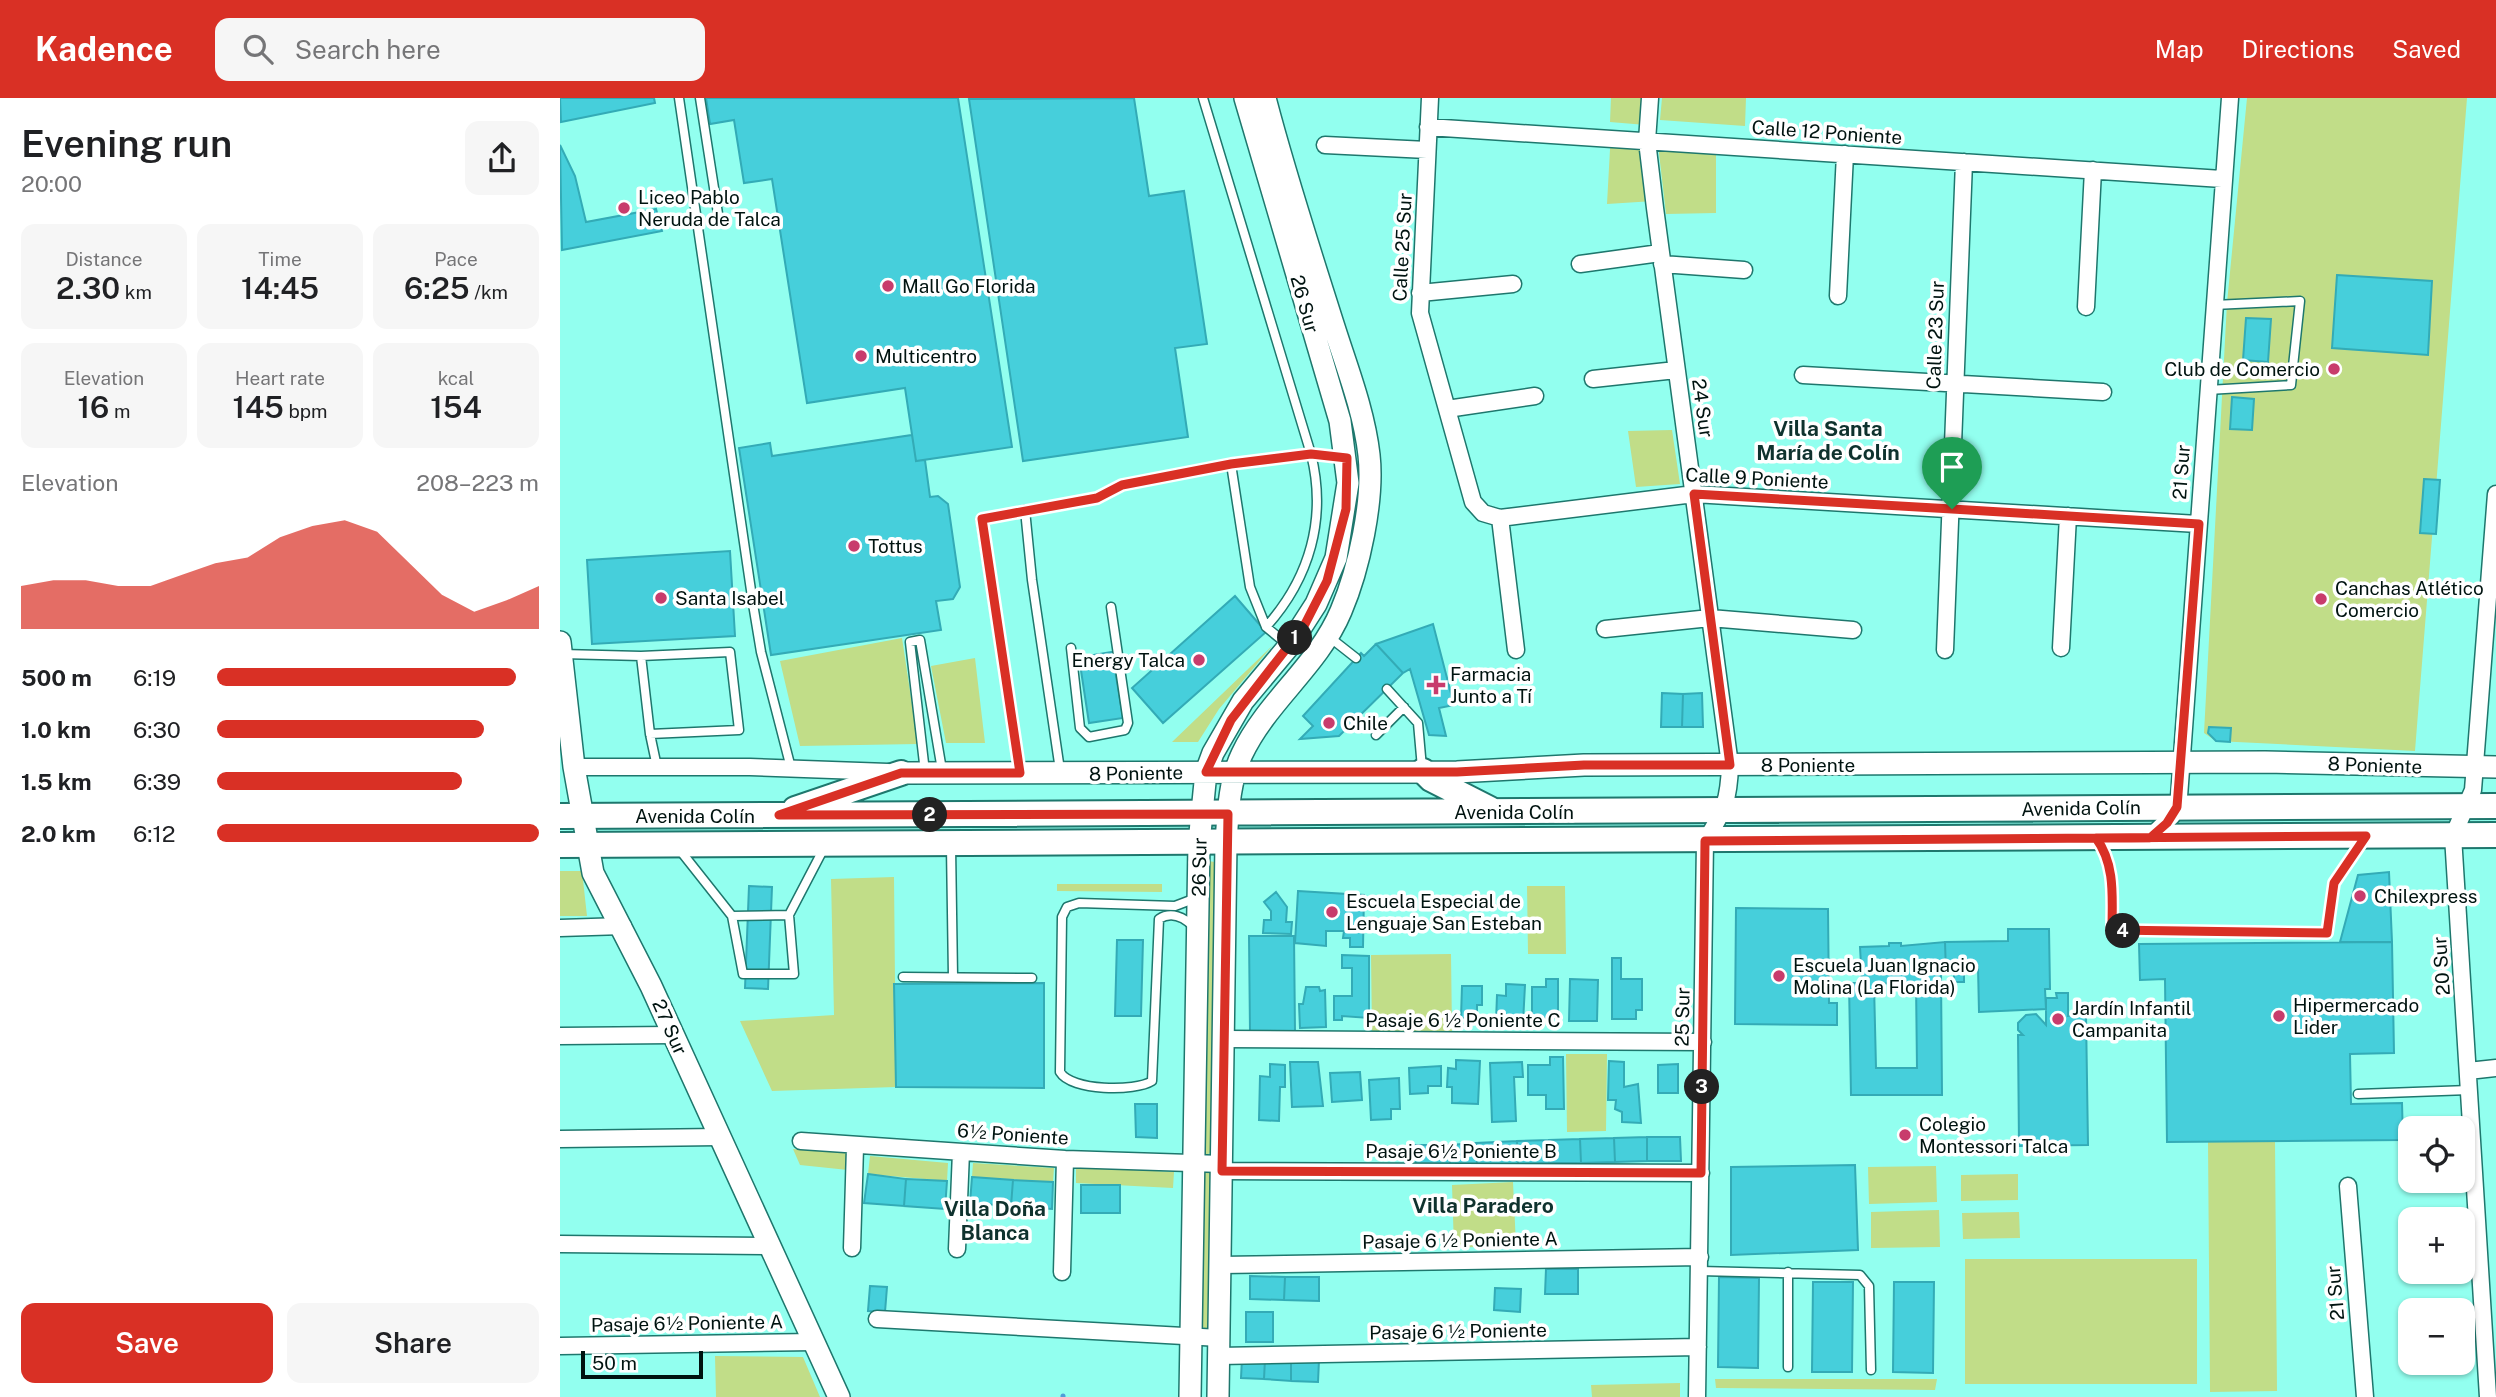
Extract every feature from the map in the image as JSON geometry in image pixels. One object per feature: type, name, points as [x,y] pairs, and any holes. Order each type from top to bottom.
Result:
[{"type":"main road","points":[[1423,771],[1474,802],[1501,812]]},
{"type":"main road","points":[[779,815],[923,773]]},
{"type":"main road","name":"Avenida Colín","points":[[571,816],[2496,806]]},
{"type":"main road","name":"Avenida Colín","points":[[560,845],[2496,835]]},
{"type":"street","name":"26 Sur","points":[[1190,1397],[1199,843],[1206,772],[1222,736],[1243,701],[1289,646],[1317,604],[1336,558],[1346,509],[1347,458],[1340,421],[1245,98]]},
{"type":"street","name":"26 Sur","points":[[1218,1397],[1226,843],[1234,772],[1257,728],[1328,636],[1352,581],[1369,479],[1369,457],[1357,403],[1265,98]]},
{"type":"street","name":"Calle 25 Sur","points":[[1430,98],[1420,313],[1473,502],[1483,513]]},
{"type":"street","name":"24 Sur","points":[[1650,98],[1647,141],[1661,259],[1730,765],[1730,792],[1724,812]]},
{"type":"street","name":"21 Sur","points":[[2177,807],[2230,98]]},
{"type":"street","name":"Calle 12 Poniente","points":[[1429,127],[2222,179]]},
{"type":"street","points":[[1325,145],[1427,150]]},
{"type":"street","points":[[1839,296],[1845,154]]},
{"type":"street","name":"Calle 23 Sur","points":[[1945,650],[1952,509],[1953,384],[1964,162]]},
{"type":"street","points":[[2086,307],[2093,170]]},
{"type":"street","points":[[1580,264],[1661,259],[1744,270]]},
{"type":"street","points":[[1420,293],[1513,284]]},
{"type":"street","points":[[1593,379],[1676,370]]},
{"type":"street","points":[[1803,375],[2103,392]]},
{"type":"street","points":[[1447,409],[1535,396]]},
{"type":"street","points":[[1347,458],[1354,460],[1369,479]]},
{"type":"street","name":"Calle 9 Poniente","points":[[1483,513],[1500,518],[1694,494],[2199,524]]},
{"type":"street","points":[[2453,836],[2468,806],[2488,696],[2496,494]]},
{"type":"street","points":[[2061,648],[2068,516]]},
{"type":"street","points":[[1500,518],[1516,650]]},
{"type":"street","points":[[1605,629],[1710,618],[1853,630]]},
{"type":"street","name":"27 Sur","points":[[561,648],[574,767],[571,816],[589,845],[593,873],[623,926],[839,1397]]},
{"type":"street","name":"8 Poniente","points":[[574,767],[791,768],[1061,774],[1423,771],[1584,765],[2181,762],[2496,767]]},
{"type":"street","points":[[2150,838],[2167,823],[2177,807]]},
{"type":"street","points":[[1705,841],[1724,812]]},
{"type":"street","name":"20 Sur","points":[[2453,836],[2469,1090],[2489,1300],[2488,1397]]},
{"type":"street","name":"25 Sur","points":[[1697,1397],[1705,841]]},
{"type":"street","points":[[560,928],[623,926]]},
{"type":"street","points":[[560,1036],[673,1035]]},
{"type":"street","name":"Pasaje 6 ½ Poniente C","points":[[1224,1039],[1703,1042]]},
{"type":"street","points":[[2468,1071],[2496,1068]]},
{"type":"street","points":[[560,1139],[719,1137]]},
{"type":"street","name":"6½ Poniente","points":[[801,1141],[855,1147],[1193,1164],[1222,1168]]},
{"type":"street","points":[[852,1248],[855,1147]]},
{"type":"street","points":[[957,1249],[961,1152]]},
{"type":"street","points":[[1062,1272],[1065,1159]]},
{"type":"street","name":"Pasaje 6½ Poniente B","points":[[1222,1168],[1701,1173]]},
{"type":"street","name":"21 Sur","points":[[2348,1186],[2365,1397]]},
{"type":"street","points":[[560,1244],[770,1246]]},
{"type":"street","name":"Pasaje 6 ½ Poniente A","points":[[1221,1265],[1700,1264]]},
{"type":"street","name":"Pasaje 6 ½ Poniente","points":[[877,1319],[1191,1338],[1219,1347],[1698,1348]]},
{"type":"street","name":"Pasaje 6½ Poniente A","points":[[560,1346],[814,1342]]},
{"type":"lane","points":[[680,98],[753,604],[761,652],[791,768]]},
{"type":"lane","points":[[700,98],[719,220]]},
{"type":"lane","points":[[1203,98],[1311,454],[1318,497],[1310,552],[1290,597],[1266,626]]},
{"type":"lane","points":[[2208,390],[2291,385],[2300,301],[2214,305]]},
{"type":"lane","points":[[1020,773],[982,519],[1097,498],[1122,485],[1231,464],[1311,454],[1347,458]]},
{"type":"lane","points":[[1231,464],[1250,587],[1266,626],[1289,646]]},
{"type":"lane","points":[[1025,510],[1032,580],[1061,774]]},
{"type":"lane","points":[[1071,648],[1080,728],[1083,734],[1088,737],[1125,730],[1128,723],[1111,607]]},
{"type":"lane","points":[[1328,636],[1356,658]]},
{"type":"lane","points":[[920,640],[923,773],[910,642],[920,640]]},
{"type":"lane","points":[[561,648],[641,656],[730,652],[739,730],[650,734]]},
{"type":"lane","points":[[641,656],[650,734],[657,767]]},
{"type":"lane","points":[[1387,689],[1418,723],[1423,771]]},
{"type":"lane","points":[[1376,735],[1404,707]]},
{"type":"lane","points":[[2096,838],[2106,853],[2112,881],[2112,930],[2327,933],[2334,883],[2366,836]]},
{"type":"lane","points":[[675,844],[732,916],[743,974],[794,974],[789,915],[826,844]]},
{"type":"lane","points":[[951,844],[953,977]]},
{"type":"lane","points":[[1198,896],[1175,906],[1079,903],[1067,906],[1062,917],[1060,1072],[1065,1080],[1076,1085],[1142,1087],[1152,1081],[1159,919],[1165,915],[1174,915],[1187,920],[1198,931]]},
{"type":"lane","points":[[732,916],[789,915]]},
{"type":"lane","points":[[903,976],[1032,978]]},
{"type":"lane","points":[[2358,1094],[2469,1090]]},
{"type":"lane","points":[[1700,1264],[1788,1272],[1856,1273],[1864,1277],[1869,1286],[1871,1370]]},
{"type":"lane","points":[[1788,1272],[1788,1367]]},
{"type":"green space","points":[[1611,98],[1647,98],[1646,125],[1610,122]]},
{"type":"green space","points":[[1662,98],[1746,98],[1745,126],[1660,120]]},
{"type":"green space","name":"Club de Comercio","points":[[2247,98],[2467,98],[2415,751],[2216,741],[2204,733],[2227,303]]},
{"type":"green space","points":[[1611,131],[1647,133],[1654,201],[1607,204]]},
{"type":"green space","points":[[1657,136],[1716,139],[1716,213],[1666,214]]},
{"type":"green space","points":[[1672,430],[1680,484],[1636,487],[1628,431]]},
{"type":"green space","points":[[902,638],[918,744],[800,746],[780,661]]},
{"type":"green space","points":[[1273,645],[1219,709],[1198,742],[1172,742]]},
{"type":"green space","points":[[975,658],[985,743],[946,743],[931,666]]},
{"type":"green space","points":[[1208,861],[1215,862],[1217,876],[1212,1151],[1207,1155],[1201,1151]]},
{"type":"green space","points":[[560,871],[582,871],[587,916],[560,916]]},
{"type":"green space","points":[[894,877],[896,1087],[772,1091],[740,1021],[834,1015],[831,879]]},
{"type":"green space","points":[[1057,884],[1162,884],[1162,892],[1057,891]]},
{"type":"green space","points":[[1527,886],[1565,886],[1566,954],[1528,954]]},
{"type":"green space","points":[[1451,954],[1452,1031],[1372,1031],[1371,955]]},
{"type":"green space","points":[[1566,1054],[1607,1054],[1606,1131],[1567,1132]]},
{"type":"green space","points":[[2275,1141],[2277,1391],[2210,1392],[2208,1142]]},
{"type":"green space","points":[[793,1149],[850,1153],[848,1170],[800,1165]]},
{"type":"green space","points":[[870,1156],[948,1163],[947,1181],[868,1174]]},
{"type":"green space","points":[[973,1163],[1054,1168],[1053,1182],[972,1177]]},
{"type":"green space","points":[[1936,1166],[1937,1202],[1869,1204],[1868,1167]]},
{"type":"green space","points":[[1076,1167],[1174,1172],[1173,1188],[1076,1183]]},
{"type":"green space","points":[[1208,1169],[1216,1174],[1210,1332],[1203,1327],[1199,1270],[1200,1174]]},
{"type":"green space","points":[[2018,1174],[2018,1200],[1961,1201],[1961,1175]]},
{"type":"green space","points":[[1513,1182],[1516,1245],[1454,1248],[1452,1185]]},
{"type":"green space","points":[[1939,1210],[1940,1247],[1871,1248],[1871,1212]]},
{"type":"green space","points":[[2019,1212],[2020,1238],[1963,1239],[1962,1213]]},
{"type":"green space","points":[[1965,1259],[2197,1259],[2197,1384],[1965,1384]]},
{"type":"green space","points":[[715,1356],[803,1357],[820,1397],[716,1397]]},
{"type":"green space","points":[[1715,1379],[1937,1379],[1935,1390],[1716,1388]]},
{"type":"green space","points":[[1680,1383],[1680,1397],[1592,1397],[1591,1385]]},
{"type":"building","points":[[560,98],[654,98],[655,103],[561,122]]},
{"type":"building","name":"Mall Go Florida","points":[[706,98],[958,98],[1012,447],[916,461],[905,388],[807,403],[772,179],[744,183],[734,120],[710,124]]},
{"type":"building","points":[[1134,98],[1149,196],[1184,191],[1207,344],[1175,348],[1188,437],[1023,461],[969,99]]},
{"type":"building","points":[[560,145],[575,176],[586,222],[656,209],[662,231],[562,250]]},
{"type":"building","points":[[2337,275],[2432,281],[2428,355],[2332,348]]},
{"type":"building","points":[[2246,318],[2271,319],[2268,362],[2243,360]]},
{"type":"building","points":[[2232,397],[2254,399],[2252,430],[2230,429]]},
{"type":"building","name":"Tottus","points":[[912,435],[916,461],[925,460],[930,497],[938,496],[948,504],[960,587],[953,599],[936,601],[941,630],[771,655],[739,448],[770,443],[772,456]]},
{"type":"building","points":[[2424,479],[2440,480],[2436,534],[2420,533]]},
{"type":"building","name":"Santa Isabel","points":[[730,551],[735,636],[592,644],[587,560]]},
{"type":"building","name":"Energy Talca","points":[[1235,596],[1266,632],[1163,723],[1132,688]]},
{"type":"building","points":[[1433,624],[1454,705],[1439,708],[1446,736],[1429,735],[1410,669],[1403,673],[1376,644]]},
{"type":"building","points":[[1376,644],[1403,673],[1339,736],[1300,739],[1313,726],[1303,716],[1361,653],[1364,656]]},
{"type":"building","points":[[1112,652],[1123,718],[1089,723],[1080,664],[1088,663],[1087,656]]},
{"type":"building","points":[[1662,693],[1683,694],[1682,727],[1661,727]]},
{"type":"building","points":[[1702,693],[1703,727],[1682,727],[1683,694]]},
{"type":"building","points":[[2209,727],[2231,728],[2230,742],[2216,741],[2208,733]]},
{"type":"building","points":[[2389,872],[2392,942],[2340,942],[2358,875]]},
{"type":"building","points":[[749,886],[772,887],[768,989],[745,988]]},
{"type":"building","name":"Escuela Especial de Lenguaje San Esteban","points":[[1298,891],[1364,895],[1363,947],[1350,947],[1350,938],[1343,938],[1344,931],[1326,931],[1326,946],[1295,943]]},
{"type":"building","points":[[1276,892],[1287,907],[1286,922],[1292,922],[1291,934],[1263,933],[1264,920],[1271,920],[1271,911],[1264,902]]},
{"type":"building","points":[[1736,908],[1828,909],[1829,1003],[1837,1003],[1837,1025],[1735,1024]]},
{"type":"building","points":[[2008,929],[2049,929],[2050,989],[2045,989],[2046,1009],[1979,1012],[1978,967],[1964,967],[1964,982],[1954,982],[1954,973],[1946,973],[1945,942],[2008,941]]},
{"type":"building","points":[[1249,936],[1294,936],[1295,1032],[1250,1032]]},
{"type":"building","points":[[1117,940],[1143,940],[1141,1016],[1115,1016]]},
{"type":"building","points":[[1945,942],[1946,973],[1941,974],[1942,1095],[1851,1095],[1849,983],[1862,983],[1860,947],[1889,946],[1889,943],[1901,943],[1901,946]],"holes":[[[1916,982],[1917,1068],[1876,1068],[1874,984]]]},
{"type":"building","name":"Hipermercado Lider","points":[[2392,942],[2394,1053],[2350,1054],[2351,1104],[2402,1103],[2402,1116],[2398,1116],[2398,1140],[2167,1142],[2165,979],[2140,980],[2139,944]]},
{"type":"building","points":[[1342,955],[1369,956],[1369,1018],[1342,1016],[1342,1020],[1334,1020],[1334,996],[1352,996],[1352,968],[1342,968]]},
{"type":"building","points":[[1612,958],[1621,958],[1621,979],[1642,979],[1642,1010],[1636,1010],[1636,1019],[1612,1019]]},
{"type":"building","points":[[1546,979],[1558,979],[1558,1018],[1532,1018],[1532,987],[1546,987]]},
{"type":"building","points":[[1570,979],[1598,980],[1597,1021],[1569,1021]]},
{"type":"building","points":[[1044,983],[1044,1088],[896,1087],[894,984]]},
{"type":"building","points":[[1506,984],[1525,985],[1523,1023],[1496,1022],[1497,995],[1506,996]]},
{"type":"building","points":[[1462,986],[1482,986],[1482,1005],[1477,1005],[1477,1018],[1461,1018]]},
{"type":"building","points":[[1306,987],[1325,990],[1326,1027],[1300,1028],[1299,1004],[1303,1004]]},
{"type":"building","points":[[2056,993],[2068,993],[2068,1016],[2086,1015],[2088,1145],[2019,1146],[2018,1035],[2023,1035],[2018,1030],[2018,1023],[2026,1015],[2036,1014],[2046,1025],[2046,998],[2057,998]]},
{"type":"building","points":[[1550,1057],[1563,1057],[1564,1109],[1546,1109],[1546,1095],[1528,1095],[1528,1065],[1550,1065]]},
{"type":"building","points":[[1456,1060],[1480,1061],[1478,1104],[1452,1103],[1452,1087],[1447,1087],[1448,1068],[1456,1069]]},
{"type":"building","points":[[1609,1061],[1624,1062],[1624,1087],[1638,1084],[1641,1123],[1622,1122],[1622,1112],[1615,1109],[1616,1100],[1608,1100]]},
{"type":"building","points":[[1290,1062],[1318,1062],[1323,1106],[1292,1107]]},
{"type":"building","points":[[1522,1062],[1523,1077],[1514,1077],[1516,1121],[1492,1122],[1490,1063]]},
{"type":"building","points":[[1270,1064],[1285,1065],[1285,1087],[1280,1087],[1279,1121],[1259,1120],[1260,1076],[1270,1077]]},
{"type":"building","points":[[1678,1064],[1678,1093],[1658,1093],[1658,1065]]},
{"type":"building","points":[[1441,1066],[1441,1086],[1428,1086],[1428,1093],[1410,1094],[1409,1068]]},
{"type":"building","points":[[1360,1072],[1362,1100],[1332,1102],[1330,1073]]},
{"type":"building","points":[[1399,1078],[1400,1109],[1391,1109],[1391,1119],[1371,1120],[1369,1080]]},
{"type":"building","points":[[1135,1104],[1157,1104],[1157,1138],[1136,1137]]},
{"type":"building","points":[[1647,1137],[1647,1161],[1615,1162],[1614,1138]]},
{"type":"building","points":[[1647,1137],[1680,1137],[1681,1161],[1647,1161]]},
{"type":"building","points":[[1614,1138],[1615,1162],[1581,1163],[1580,1139]]},
{"type":"building","points":[[1580,1139],[1581,1163],[1549,1163],[1549,1140]]},
{"type":"building","points":[[1549,1140],[1549,1163],[1518,1164],[1517,1141]]},
{"type":"building","points":[[1517,1141],[1518,1164],[1477,1165],[1476,1143]]},
{"type":"building","points":[[1476,1143],[1477,1165],[1450,1165],[1450,1145]]},
{"type":"building","points":[[1415,1145],[1450,1145],[1450,1165],[1416,1166]]},
{"type":"building","points":[[1855,1165],[1858,1250],[1731,1255],[1731,1167]]},
{"type":"building","points":[[868,1174],[906,1179],[904,1206],[864,1203]]},
{"type":"building","points":[[972,1177],[1013,1180],[1011,1206],[970,1203]]},
{"type":"building","points":[[906,1179],[947,1181],[945,1209],[904,1206]]},
{"type":"building","points":[[1013,1180],[1053,1182],[1052,1209],[1011,1206]]},
{"type":"building","points":[[1081,1185],[1120,1185],[1120,1213],[1081,1213]]},
{"type":"building","points":[[1546,1269],[1578,1269],[1578,1294],[1545,1294]]},
{"type":"building","points":[[1250,1276],[1285,1277],[1284,1300],[1250,1299]]},
{"type":"building","points":[[1285,1277],[1319,1277],[1319,1301],[1284,1300]]},
{"type":"building","points":[[1719,1277],[1759,1278],[1758,1368],[1718,1367]]},
{"type":"building","points":[[1813,1282],[1853,1282],[1852,1372],[1812,1372]]},
{"type":"building","points":[[1894,1282],[1934,1282],[1933,1373],[1893,1372]]},
{"type":"building","points":[[870,1286],[887,1287],[885,1312],[868,1311]]},
{"type":"building","points":[[1495,1288],[1521,1289],[1520,1312],[1494,1310]]},
{"type":"building","points":[[1246,1312],[1273,1312],[1273,1342],[1246,1342]]},
{"type":"building","points":[[1242,1358],[1265,1359],[1264,1379],[1241,1378]]},
{"type":"building","points":[[1265,1359],[1291,1359],[1291,1381],[1264,1379]]},
{"type":"building","points":[[1291,1359],[1319,1360],[1318,1382],[1291,1381]]},
{"type":"place","name":"Liceo Pablo Neruda de Talca","points":[[624,208]]},
{"type":"place","name":"Mall Go Florida","points":[[888,286]]},
{"type":"place","name":"Multicentro","points":[[861,356]]},
{"type":"place","name":"Club de Comercio","points":[[2334,369]]},
{"type":"place","name":"Tottus","points":[[854,546]]},
{"type":"place","name":"Santa Isabel","points":[[661,598]]},
{"type":"place","name":"Canchas Atlético Comercio","points":[[2321,599]]},
{"type":"place","name":"Energy Talca","points":[[1199,660]]},
{"type":"place","name":"Farmacia Junto a Tí","points":[[1436,685]]},
{"type":"place","name":"Chile","points":[[1329,723]]},
{"type":"place","name":"Chilexpress","points":[[2360,896]]},
{"type":"place","name":"Escuela Especial de Lenguaje San Esteban","points":[[1332,912]]},
{"type":"place","name":"Escuela Juan Ignacio Molina (La Florida)","points":[[1779,976]]},
{"type":"place","name":"Hipermercado Lider","points":[[2279,1016]]},
{"type":"place","name":"Jardín Infantil Campanita","points":[[2058,1019]]},
{"type":"place","name":"Colegio Montessori Talca","points":[[1905,1135]]},
{"type":"district","name":"Villa Santa María de Colín","points":[[1828,440]]},
{"type":"district","name":"Villa Paradero","points":[[1483,1205]]},
{"type":"district","name":"Villa Doña Blanca","points":[[995,1220]]},
{"type":"route","points":[[1952,509],[1694,494],[1730,765],[1584,765],[1457,772],[1206,772],[1213,753],[1243,701],[1289,646],[1317,604],[1336,558],[1342,534],[1348,484],[1347,458],[1311,454],[1231,464],[1122,485],[1097,498],[982,519],[1020,773],[901,773],[779,815],[1228,814],[1222,1171],[1701,1173],[1705,841],[1859,839],[2096,838],[2150,838],[2366,836],[2334,883],[2327,933],[2112,930],[2112,881],[2106,853],[2096,838],[2150,838],[2167,823],[2177,807],[2199,524],[1952,509]]}]
